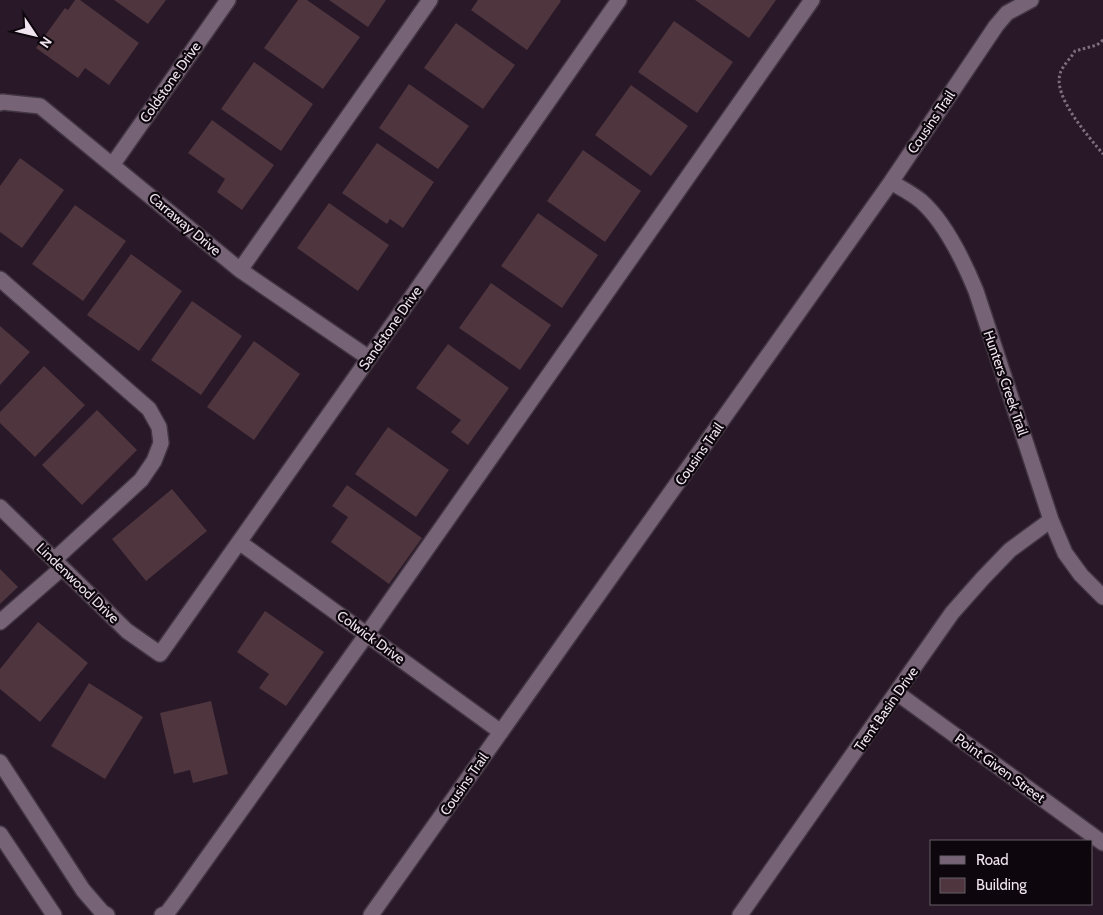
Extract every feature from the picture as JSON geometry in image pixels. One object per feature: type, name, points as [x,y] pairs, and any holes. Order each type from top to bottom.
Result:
[{"type":"street","name":"Coldstone Drive","points":[[112,164],[228,0]]},
{"type":"street","points":[[240,270],[430,0]]},
{"type":"street","name":"Sandstone Drive","points":[[160,654],[619,0]]},
{"type":"street","points":[[162,915],[167,913],[179,897],[367,634],[812,0]]},
{"type":"street","name":"Cousins Trail","points":[[371,915],[891,182],[996,26],[1007,13],[1031,0]]},
{"type":"street","name":"Carraway Drive","points":[[0,103],[40,106],[240,270],[369,358]]},
{"type":"street","name":"Hunters Creek Trail","points":[[891,182],[921,201],[963,259],[976,291],[1051,520],[1065,553],[1081,575],[1103,596]]},
{"type":"street","points":[[0,279],[149,409],[159,426],[161,443],[154,460],[141,480],[0,622]]},
{"type":"street","name":"Lindenwood Drive","points":[[0,507],[127,631],[160,654]]},
{"type":"street","name":"Trent Basin Drive","points":[[740,915],[952,613],[982,578],[1010,550],[1051,520]]},
{"type":"street","name":"Colwick Drive","points":[[239,542],[501,732]]},
{"type":"street","name":"Point Given Street","points":[[897,693],[1103,843]]},
{"type":"street","points":[[0,762],[83,890],[102,912],[107,915]]},
{"type":"street","points":[[0,834],[54,915]]},
{"type":"path","points":[[1103,40],[1097,45],[1075,51],[1060,74],[1060,89],[1066,104],[1103,154]]},
{"type":"building","points":[[75,0],[80,0],[139,43],[109,85],[85,68],[78,78],[36,48],[65,8],[68,10]]},
{"type":"building","points":[[114,0],[166,0],[148,24]]},
{"type":"building","points":[[298,0],[307,0],[360,37],[323,89],[264,48]]},
{"type":"building","points":[[329,0],[386,0],[368,27]]},
{"type":"building","points":[[478,0],[561,1],[527,50],[471,10]]},
{"type":"building","points":[[695,0],[776,0],[749,38]]},
{"type":"building","points":[[674,21],[733,62],[697,113],[638,72]]},
{"type":"building","points":[[456,23],[515,65],[483,109],[424,68]]},
{"type":"building","points":[[254,62],[313,104],[281,151],[221,109]]},
{"type":"building","points":[[409,84],[469,126],[438,169],[379,128]]},
{"type":"building","points":[[631,85],[688,126],[651,176],[595,135]]},
{"type":"building","points":[[212,120],[274,165],[242,210],[217,192],[225,179],[188,153]]},
{"type":"building","points":[[377,143],[434,182],[403,228],[390,219],[387,224],[342,193]]},
{"type":"building","points":[[583,150],[641,191],[605,242],[547,201]]},
{"type":"building","points":[[20,158],[64,190],[22,248],[0,232],[0,186]]},
{"type":"building","points":[[329,203],[389,245],[358,291],[297,248]]},
{"type":"building","points":[[75,205],[126,241],[83,301],[32,264]]},
{"type":"building","points":[[538,213],[598,255],[562,308],[501,266]]},
{"type":"building","points":[[131,254],[182,291],[139,351],[87,315]]},
{"type":"building","points":[[491,283],[551,325],[520,370],[459,328]]},
{"type":"building","points":[[192,301],[242,336],[201,395],[151,360]]},
{"type":"building","points":[[0,326],[30,352],[0,385]]},
{"type":"building","points":[[254,341],[300,374],[254,440],[207,407]]},
{"type":"building","points":[[448,344],[509,388],[468,445],[451,432],[461,420],[416,388]]},
{"type":"building","points":[[44,366],[85,405],[35,457],[0,423],[0,412]]},
{"type":"building","points":[[97,410],[137,450],[82,505],[42,465]]},
{"type":"building","points":[[388,427],[449,470],[416,517],[355,474]]},
{"type":"building","points":[[347,485],[422,538],[389,584],[331,542],[348,517],[332,506]]},
{"type":"building","points":[[172,489],[207,531],[146,581],[112,539]]},
{"type":"building","points":[[0,569],[18,587],[0,604]]},
{"type":"building","points":[[265,611],[324,652],[286,706],[259,688],[269,674],[237,652]]},
{"type":"building","points":[[38,622],[88,663],[40,722],[0,689],[0,669]]},
{"type":"building","points":[[89,683],[143,717],[105,779],[51,746]]},
{"type":"building","points":[[211,701],[228,774],[193,783],[190,770],[174,774],[160,713]]}]
